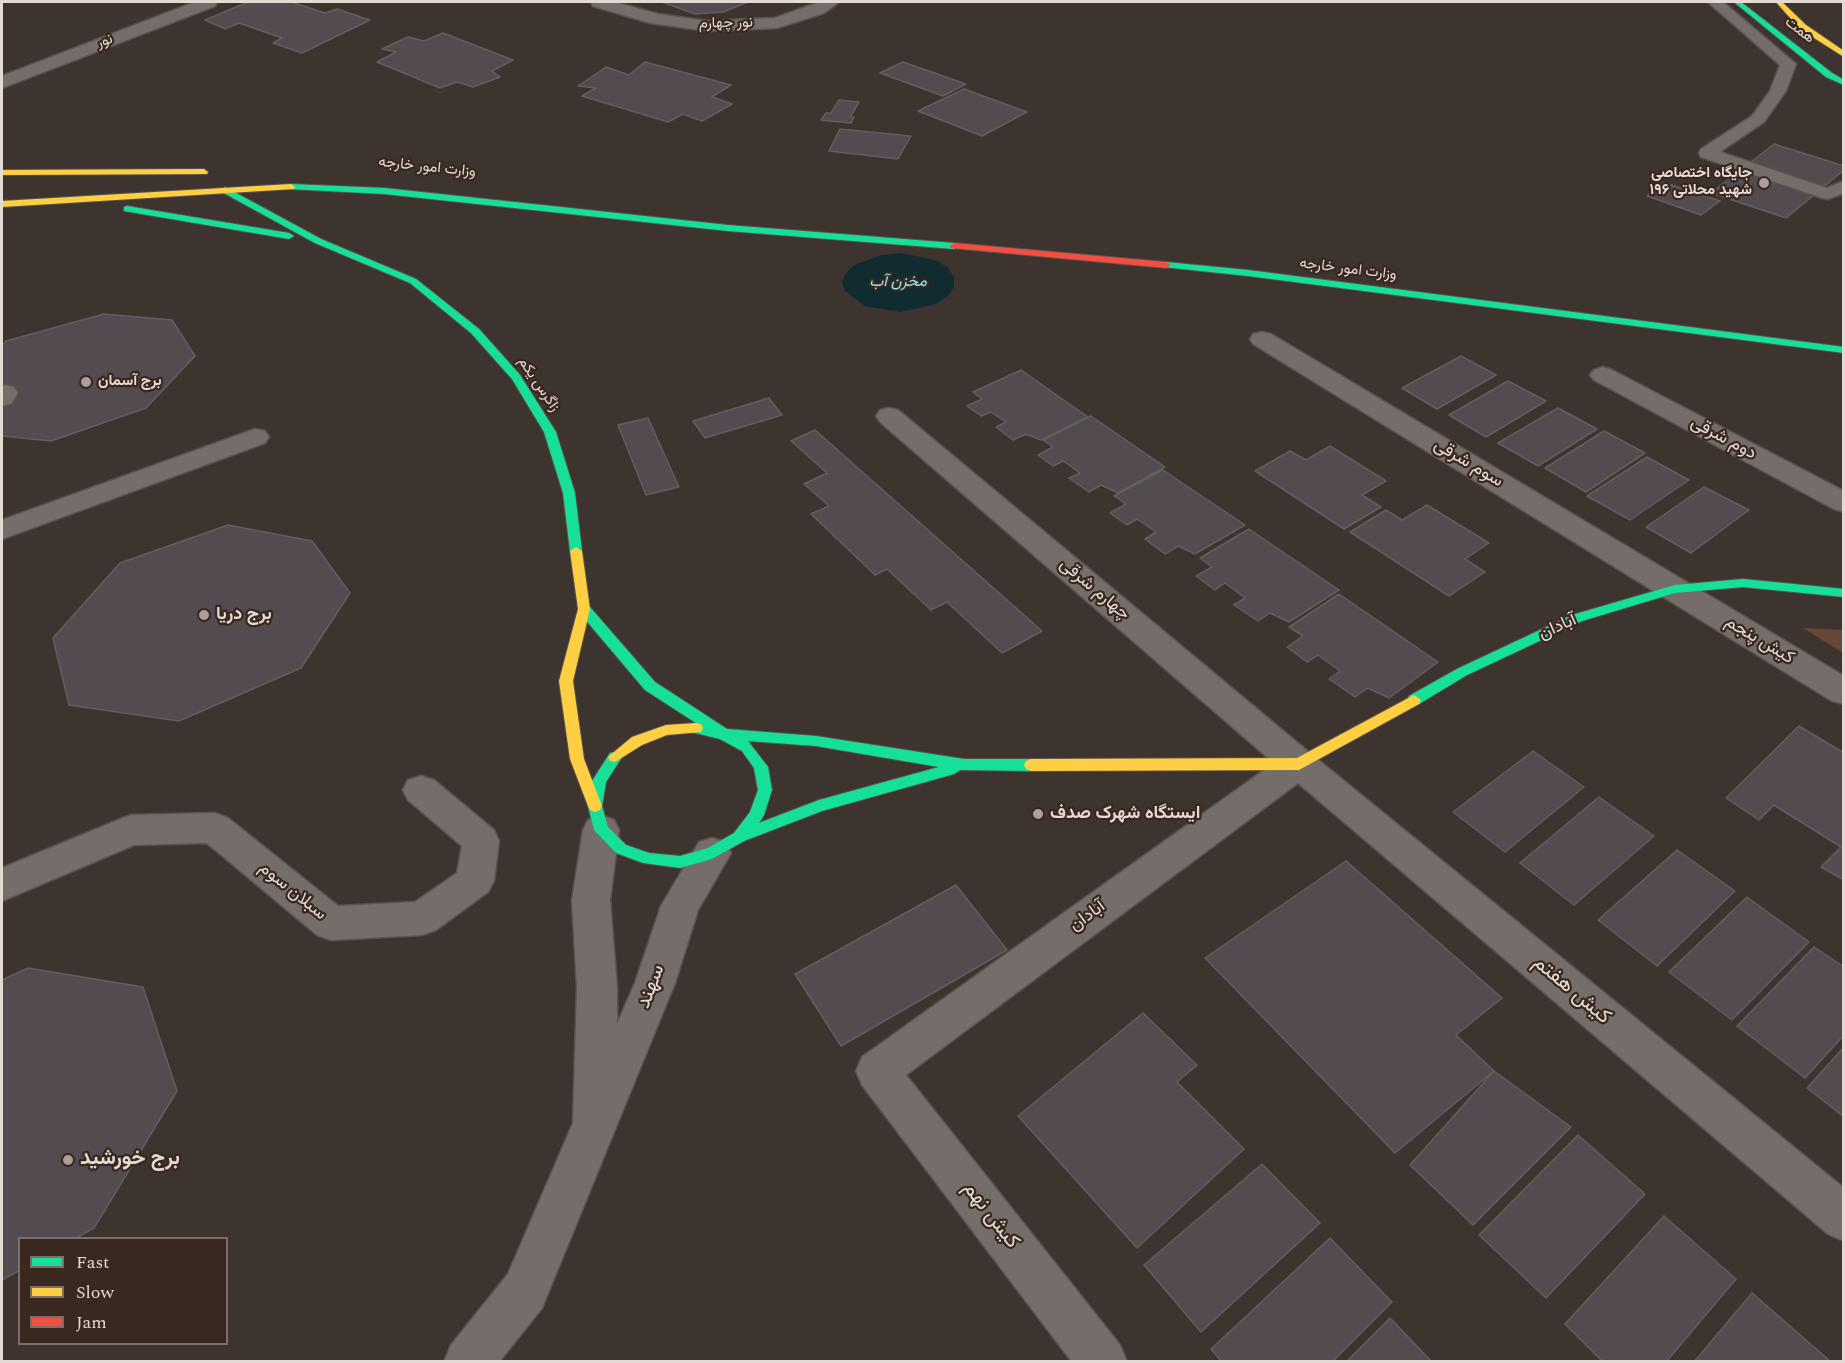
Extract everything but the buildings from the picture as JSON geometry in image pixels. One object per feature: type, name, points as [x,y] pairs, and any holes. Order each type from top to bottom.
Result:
[{"type":"main road","name":"همت","points":[[1737,2],[1829,75],[1844,83]]},
{"type":"main road","name":"همت","points":[[1779,2],[1803,27],[1844,55]]},
{"type":"main road","points":[[169,171],[225,189],[318,242]]},
{"type":"main road","points":[[2,173],[214,172]]},
{"type":"main road","name":"وزارت امور خارجه","points":[[271,174],[388,180],[847,236]]},
{"type":"main road","name":"وزارت امور خارجه","points":[[2,204],[225,189],[299,187],[384,191],[728,228],[847,236],[1248,273],[1844,350]]},
{"type":"main road","points":[[325,201],[334,197],[384,191]]},
{"type":"main road","points":[[32,202],[131,210],[318,242]]},
{"type":"main road","points":[[304,214],[305,224],[318,242]]},
{"type":"main road","name":"زاگرس یکم","points":[[318,242],[412,281],[475,331],[516,377],[550,432],[569,493],[584,609],[566,681],[577,759],[598,818]]},
{"type":"main road","name":"آبادان","points":[[724,734],[816,741],[964,765],[1299,764],[1359,733],[1462,672],[1577,618],[1675,590],[1743,583],[1844,593]]},
{"type":"main road","points":[[584,609],[650,686],[747,747],[761,766],[765,790],[757,815],[726,845],[680,862],[648,859],[621,849],[598,818],[599,781],[614,758],[637,741],[666,730],[696,728],[724,734]]},
{"type":"main road","name":"آبادان","points":[[726,845],[819,806],[964,765]]},
{"type":"street","name":"نور","points":[[2,82],[208,2]]},
{"type":"street","name":"نور چهارم","points":[[598,2],[656,19],[707,27],[777,23],[824,5]]},
{"type":"street","name":"سوم شرقی","points":[[1262,339],[1675,590]]},
{"type":"street","name":"دوم شرقی","points":[[1603,375],[1844,503]]},
{"type":"street","name":"چهارم شرقی","points":[[889,416],[1299,764]]},
{"type":"street","points":[[3,523],[255,437]]},
{"type":"street","name":"کیش پنجم","points":[[1675,590],[1844,692]]},
{"type":"street","name":"آبادان","points":[[877,1071],[1299,764]]},
{"type":"street","name":"کیش هفتم","points":[[1299,764],[1844,1218]]},
{"type":"street","name":"سبلان سوم","points":[[2,885],[131,830],[215,828],[331,923],[422,918],[475,881],[481,841],[421,789]]},
{"type":"street","name":"سهند","points":[[595,1123],[597,987],[591,900],[598,818]]},
{"type":"street","name":"سهند","points":[[468,1362],[525,1292],[655,984],[680,906],[726,845]]},
{"type":"street","name":"کیش نهم","points":[[877,1071],[1103,1362]]},
{"type":"lane","points":[[1715,2],[1788,64],[1778,91],[1758,119],[1707,153],[1828,194],[1844,186]]},
{"type":"shaded area","points":[[1803,628],[1843,630],[1843,653]]},
{"type":"water","name":"مخزن آب","points":[[901,253],[935,260],[947,267],[954,277],[954,287],[948,296],[936,304],[900,312],[865,306],[845,291],[842,282],[846,273],[854,265],[882,255]]},
{"type":"traffic: fast","points":[[1737,2],[1829,75],[1844,83]]},
{"type":"traffic: fast","points":[[291,187],[384,191],[728,228],[954,246]]},
{"type":"traffic: fast","points":[[225,190],[318,241],[413,281],[475,331],[516,377],[550,432],[569,493],[576,551]]},
{"type":"traffic: fast","points":[[127,209],[289,236]]},
{"type":"traffic: fast","points":[[1166,265],[1248,273],[1844,350]]},
{"type":"traffic: fast","points":[[1414,700],[1462,672],[1577,618],[1675,589],[1743,583],[1844,593]]},
{"type":"traffic: fast","points":[[584,609],[650,686],[724,734],[816,741],[964,765],[1031,765]]},
{"type":"traffic: fast","points":[[615,757],[599,781],[595,806],[601,830],[621,849],[648,859],[680,862],[712,853],[739,837],[757,815],[765,790],[761,767],[747,747],[724,734],[696,728]]},
{"type":"traffic: fast","points":[[739,837],[819,806],[954,768]]},
{"type":"traffic: slow","points":[[1779,2],[1803,27],[1844,55]]},
{"type":"traffic: slow","points":[[2,173],[204,172]]},
{"type":"traffic: slow","points":[[2,204],[291,187]]},
{"type":"traffic: slow","points":[[576,551],[584,609],[566,681],[577,759],[595,806]]},
{"type":"traffic: slow","points":[[1031,765],[1299,764],[1414,700]]},
{"type":"traffic: slow","points":[[615,757],[637,741],[666,730],[696,728]]},
{"type":"traffic: jam","points":[[954,246],[1166,265]]},
{"type":"place","name":"جایگاه اختصاصی ۱۹۶ شهید محلاتی","points":[[1764,183]]},
{"type":"place","name":"برج آسمان","points":[[86,382]]},
{"type":"place","name":"برج دریا","points":[[204,615]]},
{"type":"place","name":"ایستگاه شهرک صدف","points":[[1038,814]]},
{"type":"place","name":"برج خورشید","points":[[68,1160]]}]
